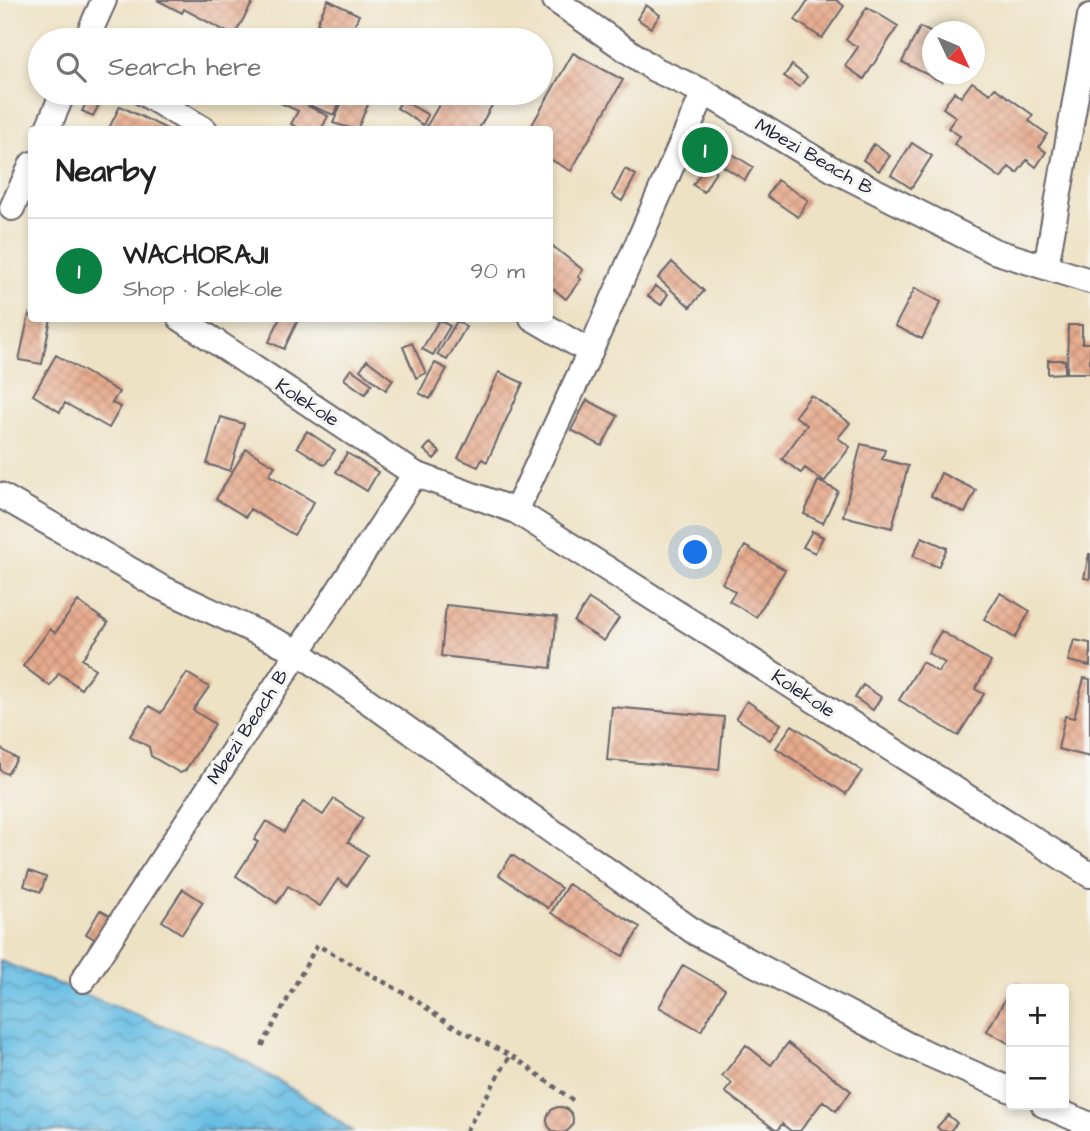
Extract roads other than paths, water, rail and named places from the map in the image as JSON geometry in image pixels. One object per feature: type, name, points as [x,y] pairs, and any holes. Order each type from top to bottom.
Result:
[{"type":"street","points":[[91,28],[104,0]]},
{"type":"street","name":"Mbezi Beach B","points":[[570,4],[654,69],[704,92],[832,169],[994,251],[1090,281]]},
{"type":"street","points":[[1046,267],[1090,16]]},
{"type":"street","points":[[516,510],[590,352],[704,92]]},
{"type":"street","points":[[49,126],[58,105]]},
{"type":"street","points":[[163,105],[198,126]]},
{"type":"street","points":[[15,209],[28,175]]},
{"type":"street","name":"Kolekole","points":[[186,322],[415,474],[516,510],[1090,875]]},
{"type":"street","points":[[539,322],[590,352]]},
{"type":"street","name":"Mbezi Beach B","points":[[83,980],[415,474]]},
{"type":"street","points":[[0,495],[160,587],[297,651],[696,933],[908,1045],[1006,1088]]},
{"type":"street","points":[[1056,1110],[1090,1125]]},
{"type":"water","points":[[0,961],[230,1052],[310,1100],[352,1131],[0,1131]]},
{"type":"place","name":"WACHORAJI","points":[[705,150]]}]
